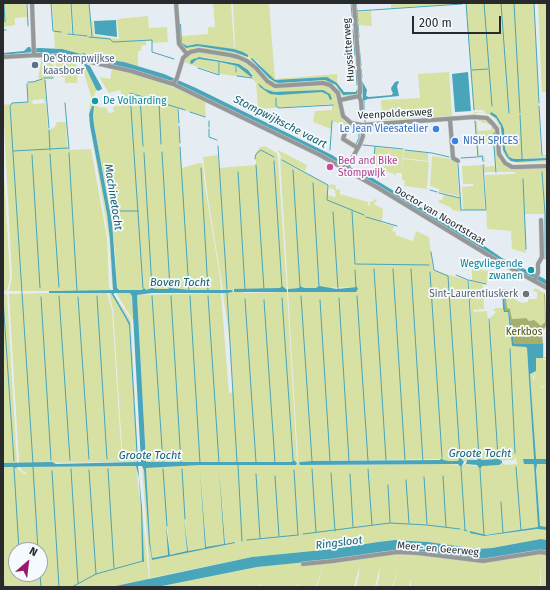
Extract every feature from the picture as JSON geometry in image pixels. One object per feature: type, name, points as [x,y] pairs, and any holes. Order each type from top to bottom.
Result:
[{"type":"street","points":[[32,3],[34,52]]},
{"type":"street","points":[[175,82],[183,58],[187,54],[179,44],[176,3]]},
{"type":"street","name":"Huyssitterweg","points":[[354,3],[360,87],[360,94],[358,96]]},
{"type":"street","name":"Veenpoldersweg","points":[[187,54],[194,50],[199,50],[238,57],[252,64],[267,81],[272,84],[288,86],[323,83],[330,85],[335,89],[340,100],[342,113],[351,123],[362,125],[478,117],[490,120],[497,129],[500,157],[505,163],[517,167],[547,166]]},
{"type":"street","name":"Doctor van Noortstraat","points":[[3,57],[34,52],[80,60],[175,82],[234,113],[348,167],[452,234],[547,288]]},
{"type":"street","name":"Huyssitterweg","points":[[340,100],[358,96]]},
{"type":"street","name":"Huyssitterweg","points":[[358,96],[361,101],[362,115]]},
{"type":"street","points":[[450,119],[453,158],[458,161]]},
{"type":"street","points":[[348,167],[358,148],[362,136],[362,125]]},
{"type":"street","points":[[345,133],[343,139],[358,148]]},
{"type":"street","points":[[535,281],[538,264],[542,257],[541,220]]},
{"type":"street","name":"Meer- en Geerweg","points":[[303,564],[397,552],[483,561],[540,552],[547,553]]},
{"type":"green space","points":[[3,3],[26,3],[27,17],[15,18],[15,25],[3,27]]},
{"type":"green space","points":[[52,3],[70,3],[72,34],[67,35],[87,37],[73,33],[71,3],[89,3],[90,37],[100,38],[92,37],[91,21],[93,20],[94,35],[119,39],[117,19],[148,16],[149,28],[167,27],[168,42],[152,43],[152,40],[146,41],[146,45],[142,45],[141,51],[138,51],[138,67],[124,62],[91,57],[85,53],[81,54],[55,48]]},
{"type":"green space","points":[[213,3],[231,3],[235,48],[233,3],[269,3],[275,79],[337,74],[337,83],[327,77],[275,80],[270,77],[257,61],[251,59],[271,80],[279,83],[325,80],[336,85],[342,94],[356,94],[357,88],[359,88],[358,94],[355,96],[342,96],[335,85],[327,82],[275,84],[268,80],[250,61],[249,57],[246,59],[232,54],[199,48],[186,50],[182,46],[188,48],[198,46],[234,52],[247,57],[234,49],[192,45],[187,46],[182,43],[182,36],[208,34],[208,27],[215,27]]},
{"type":"green space","points":[[391,3],[465,3],[465,4],[391,8]]},
{"type":"green space","points":[[466,3],[534,3],[541,155],[546,155],[547,158],[514,159],[510,157],[516,162],[547,160],[547,162],[518,163],[509,161],[503,153],[501,130],[496,120],[490,115],[484,113],[476,113],[472,116],[470,114],[474,114],[474,112],[486,113],[483,110],[474,110]],"holes":[[[494,116],[500,120],[504,129],[505,149],[509,157],[504,153],[502,129]]]},
{"type":"green space","points":[[538,3],[547,3],[547,92],[542,92]]},
{"type":"green space","points":[[371,11],[372,26],[359,25],[357,21],[358,12]]},
{"type":"green space","points":[[198,51],[233,57],[245,62],[273,87],[327,86],[336,94],[344,121],[352,126],[361,126],[362,129],[351,128],[332,121],[331,129],[313,122],[315,111],[332,110],[332,104],[258,109],[256,83],[252,78],[220,74],[220,62],[235,65],[237,72],[237,66],[252,77],[253,74],[239,64],[203,57],[196,57],[193,61],[199,59],[219,62],[219,74],[183,62],[190,54]]},
{"type":"green space","points":[[42,56],[53,58],[54,78],[44,78],[46,102],[44,102],[44,99],[33,100],[32,102],[33,104],[46,103],[48,130],[55,127],[57,122],[66,122],[67,147],[69,150],[91,149],[107,238],[109,287],[111,291],[9,291],[12,277],[3,105],[9,104],[11,124],[10,105],[12,103],[31,102],[29,102],[27,83],[42,79],[38,78]]},
{"type":"green space","points":[[56,57],[75,61],[78,70],[77,83],[65,83],[65,77],[61,77],[61,73],[56,73]]},
{"type":"green space","points":[[83,62],[98,90],[96,91],[91,103],[93,106],[96,105],[107,108],[108,113],[114,112],[113,107],[124,104],[120,90],[109,93],[99,77],[110,79],[112,69],[149,78],[205,100],[206,117],[169,105],[177,108],[182,179],[182,168],[199,163],[202,163],[203,165],[221,290],[152,288],[146,290],[119,290],[117,288],[115,251],[110,211],[94,125],[94,107],[92,106],[89,113],[91,96],[83,70]]},
{"type":"green space","points":[[449,72],[452,116],[381,120],[381,100],[420,98],[418,74]]},
{"type":"green space","points":[[477,118],[487,121],[491,125],[482,123]]},
{"type":"green space","points":[[475,121],[477,121],[478,131],[491,130],[491,125],[495,132],[495,142],[478,144],[479,155],[484,155],[485,162],[483,162],[483,156],[478,156]]},
{"type":"green space","points":[[90,126],[107,214],[110,240],[113,289],[109,238]]},
{"type":"green space","points":[[493,144],[496,145],[499,160],[507,167],[547,167],[547,255],[543,173],[544,214],[525,214],[526,253],[512,249],[511,231],[487,229],[485,175],[515,174],[516,172],[497,172],[494,145],[496,172],[484,172],[483,164],[485,164],[485,167],[495,166]]},
{"type":"green space","points":[[265,146],[277,153],[278,159],[287,290],[282,287],[223,290],[207,192],[203,157],[218,155],[219,168],[256,165],[257,151],[260,147]]},
{"type":"green space","points":[[375,147],[403,150],[402,172],[403,159],[429,162],[427,189],[404,186],[405,181],[402,180],[402,173],[396,173],[396,175],[374,164]]},
{"type":"green space","points":[[278,150],[307,165],[305,171],[281,159],[328,185],[327,195],[335,197],[336,195],[335,190],[329,188],[330,184],[335,185],[336,189],[340,190],[340,194],[368,202],[368,205],[370,206],[370,201],[372,202],[375,199],[377,200],[374,204],[383,209],[382,223],[394,226],[392,231],[396,232],[395,235],[413,241],[416,231],[429,237],[433,270],[467,280],[471,335],[470,280],[483,284],[484,309],[473,310],[474,312],[487,311],[490,336],[490,318],[496,312],[493,310],[496,308],[503,308],[504,312],[508,312],[512,345],[527,348],[534,459],[524,464],[534,465],[538,527],[486,535],[470,533],[485,536],[540,529],[547,530],[547,540],[541,539],[492,548],[478,549],[428,542],[395,540],[333,549],[252,557],[150,578],[142,466],[144,470],[149,541],[146,468],[200,465],[293,465],[297,463],[296,461],[292,460],[292,462],[146,462],[137,295],[221,293],[229,393],[233,392],[230,343],[223,293],[234,291],[246,293],[287,292],[298,462],[288,292],[356,292],[357,287],[303,288],[300,286],[299,288],[288,289],[280,159],[281,157]],"holes":[[[515,456],[517,464],[506,465],[502,463],[499,465],[478,466],[467,465],[466,463],[463,465],[300,465],[300,462],[312,461],[441,459],[446,461],[458,461],[460,457],[464,462],[468,460],[498,459],[504,461],[514,460]],[[201,476],[206,548],[224,544],[222,498],[225,544],[235,542],[152,560],[150,546],[153,559],[168,555],[166,513],[170,556],[187,551],[184,509],[188,551],[205,548]]]},
{"type":"green space","points":[[404,150],[428,153],[428,161],[403,158]]},
{"type":"green space","points":[[432,156],[451,159],[457,163],[459,196],[439,192],[439,189],[430,186]]},
{"type":"green space","points":[[3,157],[10,277],[7,291],[3,290]]},
{"type":"green space","points":[[482,165],[485,210],[463,210],[462,187],[473,186],[473,184],[463,184],[462,166]]},
{"type":"green space","points":[[444,194],[460,198],[462,212],[452,210],[452,208],[438,202],[439,200],[442,200]]},
{"type":"green space","points":[[472,265],[482,266],[482,270],[488,271],[487,284],[472,280]]},
{"type":"green space","points":[[535,288],[544,293],[545,323],[541,326],[532,320],[529,321],[525,318],[512,319],[510,309],[507,309],[505,289],[516,289],[516,300],[522,303],[528,302],[528,299],[537,299],[537,292],[533,291]]},
{"type":"green space","name":"Kerkbos","points":[[504,289],[507,308],[510,309],[512,319],[526,318],[529,321],[534,320],[541,326],[545,322],[544,293],[545,294],[546,326],[542,333],[543,344],[514,344],[509,311],[505,311]]},
{"type":"green space","points":[[107,293],[112,310],[122,462],[19,463],[9,294]]},
{"type":"green space","points":[[109,293],[111,293],[129,325],[137,462],[123,463],[113,309]]},
{"type":"green space","points":[[116,293],[130,293],[132,296],[134,322]]},
{"type":"green space","points":[[3,294],[7,294],[17,463],[3,463]]},
{"type":"green space","points":[[114,295],[130,318],[131,322],[138,462],[130,323]]},
{"type":"green space","points":[[543,343],[544,356],[547,358],[542,360],[547,360],[547,527],[540,526],[530,374],[535,372],[536,358],[543,358]]},
{"type":"green space","points":[[136,466],[141,508],[142,561],[144,560],[142,507],[149,579],[111,587],[3,587],[3,467],[18,467],[18,469],[26,475],[26,473],[21,470],[20,467]]},
{"type":"green space","points":[[387,551],[547,551],[547,587],[541,587],[540,561],[540,587],[411,587],[411,580],[409,587],[393,587],[398,568],[392,587],[376,587],[380,567],[375,587],[356,587],[359,567],[354,587],[317,587],[323,565],[316,587],[298,587],[299,580],[297,587],[258,587],[262,586],[258,585],[257,587],[157,587],[257,567]]},
{"type":"water","points":[[116,20],[117,37],[95,34],[94,21]]},
{"type":"water","points":[[179,24],[181,24],[182,43],[187,46],[197,44],[234,49],[243,52],[248,55],[248,57],[234,52],[198,46],[186,48],[181,43]]},
{"type":"water","points":[[28,47],[31,49],[62,49],[81,54],[84,53],[91,57],[124,62],[164,74],[196,88],[332,155],[358,172],[371,177],[476,241],[479,245],[483,245],[502,258],[545,279],[547,286],[500,260],[319,153],[178,84],[60,54],[33,52],[3,55],[3,53],[24,51]]},
{"type":"water","points":[[199,57],[239,64],[248,70],[253,76],[251,77],[237,66],[220,62],[199,59],[192,64],[190,63],[191,60]]},
{"type":"water","points":[[252,58],[275,80],[327,77],[337,83],[344,92],[356,92],[357,89],[358,92],[356,94],[343,95],[336,85],[325,80],[275,82],[269,78],[251,59]]},
{"type":"water","points":[[84,64],[90,66],[102,89],[98,91],[96,89]]},
{"type":"water","points":[[468,72],[471,111],[455,112],[452,74]]},
{"type":"water","points":[[362,81],[367,90],[366,96],[369,97],[392,95],[393,92],[391,88],[395,82],[398,81],[397,86],[399,96],[368,99],[363,101]]},
{"type":"water","points":[[258,83],[265,89],[274,92],[323,90],[330,94],[332,99],[330,100],[328,95],[322,92],[279,95],[270,94],[260,87]]},
{"type":"water","points":[[92,106],[94,106],[94,125],[112,223],[117,288],[119,290],[170,288],[190,290],[233,290],[232,292],[227,293],[152,293],[137,295],[146,462],[291,462],[294,460],[297,463],[296,465],[200,465],[146,468],[150,542],[153,558],[168,555],[166,525],[170,555],[187,551],[184,518],[188,551],[205,548],[200,470],[206,547],[224,544],[219,469],[225,544],[235,543],[152,560],[149,542],[144,470],[142,466],[138,466],[142,507],[144,562],[142,561],[139,478],[136,466],[3,467],[3,463],[52,462],[56,464],[137,462],[129,325],[126,319],[111,293],[49,293],[49,291],[113,290],[107,214],[89,114]],"holes":[[[130,293],[132,296],[141,462],[138,462],[130,323],[113,294]]]},
{"type":"water","points":[[491,112],[496,115],[504,129],[505,149],[509,157],[514,159],[521,159],[522,157],[523,159],[547,158],[547,160],[511,161],[503,150],[501,126],[496,118],[490,114]]},
{"type":"water","points":[[282,286],[287,290],[287,292],[234,292],[234,289],[280,288]]},
{"type":"water","points":[[300,286],[304,288],[316,288],[319,286],[337,289],[357,287],[358,289],[356,292],[288,292],[288,289],[299,288]]},
{"type":"water","points":[[502,289],[504,289],[505,311],[509,311],[514,344],[543,344],[543,358],[536,358],[536,371],[530,374],[536,459],[547,459],[547,464],[537,464],[536,470],[540,526],[547,527],[547,530],[537,529],[484,536],[470,533],[470,531],[486,535],[538,527],[534,465],[524,464],[523,459],[534,459],[527,348],[512,346],[508,312],[504,312],[503,308]]},
{"type":"water","points":[[460,457],[464,462],[461,467],[458,464],[300,465],[299,463],[312,461],[440,460],[442,458],[443,460],[458,461]]},
{"type":"water","points":[[479,458],[482,460],[498,459],[502,461],[502,463],[499,465],[482,466],[480,469],[477,465],[466,464],[467,460],[477,460]]},
{"type":"water","points":[[541,539],[547,540],[547,551],[539,550],[481,560],[387,551],[356,557],[257,567],[157,587],[111,587],[252,557],[333,549],[395,540],[428,542],[478,549],[492,548]]},
{"type":"waterway","points":[[4,3],[5,22]]},
{"type":"waterway","points":[[27,3],[28,26]]},
{"type":"waterway","points":[[51,3],[53,31],[61,32]]},
{"type":"waterway","points":[[71,3],[73,35]]},
{"type":"waterway","points":[[89,3],[92,37]]},
{"type":"waterway","points":[[351,3],[353,25]]},
{"type":"waterway","points":[[356,3],[358,21]]},
{"type":"waterway","points":[[466,3],[474,110]]},
{"type":"waterway","points":[[484,3],[492,106]]},
{"type":"waterway","points":[[501,3],[509,113]]},
{"type":"waterway","points":[[514,3],[520,113]]},
{"type":"waterway","points":[[534,3],[539,103]]},
{"type":"waterway","points":[[357,11],[462,4]]},
{"type":"waterway","points":[[358,24],[359,37]]},
{"type":"waterway","points":[[353,30],[355,55]]},
{"type":"waterway","points":[[68,34],[87,36]]},
{"type":"waterway","points":[[89,37],[110,39],[113,42],[152,40],[152,52],[174,59]]},
{"type":"waterway","points":[[346,43],[354,43]]},
{"type":"waterway","points":[[359,46],[361,65]]},
{"type":"waterway","points":[[198,68],[219,75],[219,62]]},
{"type":"waterway","points":[[236,66],[236,72]]},
{"type":"waterway","points":[[356,68],[357,85]]},
{"type":"waterway","points":[[361,69],[362,77]]},
{"type":"waterway","points":[[472,70],[488,69]]},
{"type":"waterway","points":[[237,76],[252,78]]},
{"type":"waterway","points":[[44,78],[53,78]]},
{"type":"waterway","points":[[28,82],[42,79]]},
{"type":"waterway","points":[[45,80],[49,128]]},
{"type":"waterway","points":[[27,84],[28,102],[12,103],[10,106],[33,464]]},
{"type":"waterway","points":[[143,288],[130,93],[185,110]]},
{"type":"waterway","points":[[140,96],[143,146]]},
{"type":"waterway","name":"Stompwijksche vaart","points":[[276,98],[276,106],[279,108],[333,105]]},
{"type":"waterway","points":[[364,101],[364,110]]},
{"type":"waterway","points":[[159,102],[161,144]]},
{"type":"waterway","points":[[65,103],[69,149]]},
{"type":"waterway","points":[[539,106],[542,155]]},
{"type":"waterway","points":[[178,109],[179,123]]},
{"type":"waterway","points":[[190,112],[205,117]]},
{"type":"waterway","points":[[365,114],[365,122]]},
{"type":"waterway","points":[[520,115],[522,157]]},
{"type":"waterway","points":[[209,121],[209,127]]},
{"type":"waterway","name":"Stompwijksche vaart","points":[[330,150],[332,121]]},
{"type":"waterway","points":[[475,121],[478,157],[482,156],[483,161]]},
{"type":"waterway","points":[[179,126],[180,143]]},
{"type":"waterway","points":[[356,144],[359,138],[359,128]]},
{"type":"waterway","points":[[209,129],[209,137],[217,140]]},
{"type":"waterway","points":[[49,130],[50,150]]},
{"type":"waterway","points":[[494,133],[494,141]]},
{"type":"waterway","points":[[363,145],[403,149]]},
{"type":"waterway","points":[[218,146],[227,289]]},
{"type":"waterway","points":[[494,146],[496,172]]},
{"type":"waterway","name":"Boven Tocht","points":[[180,147],[189,291]]},
{"type":"waterway","points":[[374,157],[375,147]]},
{"type":"waterway","points":[[13,151],[68,148]]},
{"type":"waterway","points":[[255,159],[256,154],[261,150],[274,157]]},
{"type":"waterway","points":[[405,150],[432,153],[449,157]]},
{"type":"waterway","name":"Boven Tocht","points":[[162,152],[170,289]]},
{"type":"waterway","points":[[69,153],[77,291]]},
{"type":"waterway","name":"Boven Tocht","points":[[144,153],[152,288]]},
{"type":"waterway","points":[[50,154],[59,287]]},
{"type":"waterway","points":[[32,155],[40,288]]},
{"type":"waterway","points":[[461,158],[477,157]]},
{"type":"waterway","points":[[282,160],[328,185],[327,200],[364,215]]},
{"type":"waterway","points":[[274,161],[282,288]]},
{"type":"waterway","points":[[458,164],[461,210],[486,210],[483,165]]},
{"type":"waterway","points":[[256,165],[264,290]]},
{"type":"waterway","name":"Boven Tocht","points":[[201,168],[208,290]]},
{"type":"waterway","points":[[293,170],[300,287]]},
{"type":"waterway","points":[[238,172],[245,289]]},
{"type":"waterway","points":[[542,172],[545,214],[545,259]]},
{"type":"waterway","points":[[523,179],[526,249]]},
{"type":"waterway","points":[[313,183],[319,286]]},
{"type":"waterway","points":[[430,190],[437,192]]},
{"type":"waterway","points":[[439,193],[460,198]]},
{"type":"waterway","name":"Machinetocht","points":[[109,211],[138,211]]},
{"type":"waterway","points":[[352,211],[355,264],[429,265]]},
{"type":"waterway","points":[[333,212],[338,289]]},
{"type":"waterway","points":[[366,217],[397,226]]},
{"type":"waterway","name":"Groote Tocht","points":[[431,252],[434,270],[448,276],[460,457]]},
{"type":"waterway","points":[[374,269],[386,460]]},
{"type":"waterway","points":[[393,269],[405,460]]},
{"type":"waterway","points":[[411,269],[423,462]]},
{"type":"waterway","points":[[355,270],[356,288]]},
{"type":"waterway","points":[[430,272],[442,457]]},
{"type":"waterway","name":"Groote Tocht","points":[[456,275],[468,280],[479,458]]},
{"type":"waterway","points":[[469,280],[486,284]]},
{"type":"waterway","points":[[227,292],[237,462]]},
{"type":"waterway","points":[[59,296],[70,460]]},
{"type":"waterway","points":[[97,296],[107,459]]},
{"type":"waterway","name":"Groote Tocht","points":[[152,296],[163,463]]},
{"type":"waterway","name":"Groote Tocht","points":[[171,296],[181,463]]},
{"type":"waterway","points":[[190,296],[200,463]]},
{"type":"waterway","points":[[208,296],[219,463]]},
{"type":"waterway","points":[[301,296],[312,461]]},
{"type":"waterway","points":[[357,296],[368,461]]},
{"type":"waterway","points":[[41,297],[51,460]]},
{"type":"waterway","points":[[78,297],[89,459]]},
{"type":"waterway","points":[[282,298],[293,460]]},
{"type":"waterway","points":[[339,298],[349,461]]},
{"type":"waterway","points":[[3,299],[14,461]]},
{"type":"waterway","points":[[245,299],[256,462]]},
{"type":"waterway","points":[[264,300],[275,463]]},
{"type":"waterway","points":[[320,300],[330,461]]},
{"type":"waterway","name":"Groote Tocht","points":[[489,319],[498,457]]},
{"type":"waterway","name":"Groote Tocht","points":[[510,349],[515,453]]},
{"type":"waterway","points":[[238,465],[242,541]]},
{"type":"waterway","points":[[33,467],[38,542]]},
{"type":"waterway","points":[[461,467],[465,530]]},
{"type":"waterway","points":[[516,467],[521,530]]},
{"type":"waterway","points":[[14,468],[19,542]]},
{"type":"waterway","points":[[71,469],[78,583]]},
{"type":"waterway","points":[[108,469],[114,568]]},
{"type":"waterway","points":[[163,469],[167,526]]},
{"type":"waterway","points":[[182,469],[185,519]]},
{"type":"waterway","points":[[312,469],[316,532]]},
{"type":"waterway","points":[[368,469],[372,525]]},
{"type":"waterway","points":[[480,469],[484,535]]},
{"type":"waterway","points":[[89,470],[96,574]]},
{"type":"waterway","points":[[294,470],[298,535]]},
{"type":"waterway","points":[[52,471],[59,587]]},
{"type":"waterway","points":[[331,473],[335,531]]},
{"type":"waterway","points":[[256,474],[260,538]]},
{"type":"waterway","points":[[350,474],[353,527]]},
{"type":"waterway","points":[[275,476],[279,536]]},
{"type":"waterway","points":[[443,476],[446,527]]},
{"type":"waterway","points":[[424,477],[427,524]]},
{"type":"waterway","points":[[406,480],[409,523]]},
{"type":"waterway","points":[[388,485],[390,522]]},
{"type":"waterway","points":[[501,502],[503,533]]},
{"type":"waterway","points":[[303,534],[390,523],[460,529]]},
{"type":"waterway","points":[[247,540],[298,535]]},
{"type":"waterway","points":[[72,587],[96,574],[143,561]]},
{"type":"waterway","points":[[3,573],[4,587]]},
{"type":"waterway","points":[[41,582],[41,587]]},
{"type":"place","name":"De Stompwijkse kaasboer","points":[[35,65]]},
{"type":"place","name":"De Volharding","points":[[95,101]]},
{"type":"place","name":"Le Jean Vleesatelier","points":[[436,129]]},
{"type":"place","name":"NISH SPICES","points":[[455,141]]},
{"type":"place","name":"Bed and Bike Stompwijk","points":[[330,167]]},
{"type":"place","name":"Wegvliegende zwanen","points":[[531,270]]},
{"type":"place","name":"Sint-Laurentiuskerk","points":[[526,294]]},
{"type":"water label","name":"Ringsloot","points":[[339,543]]}]
